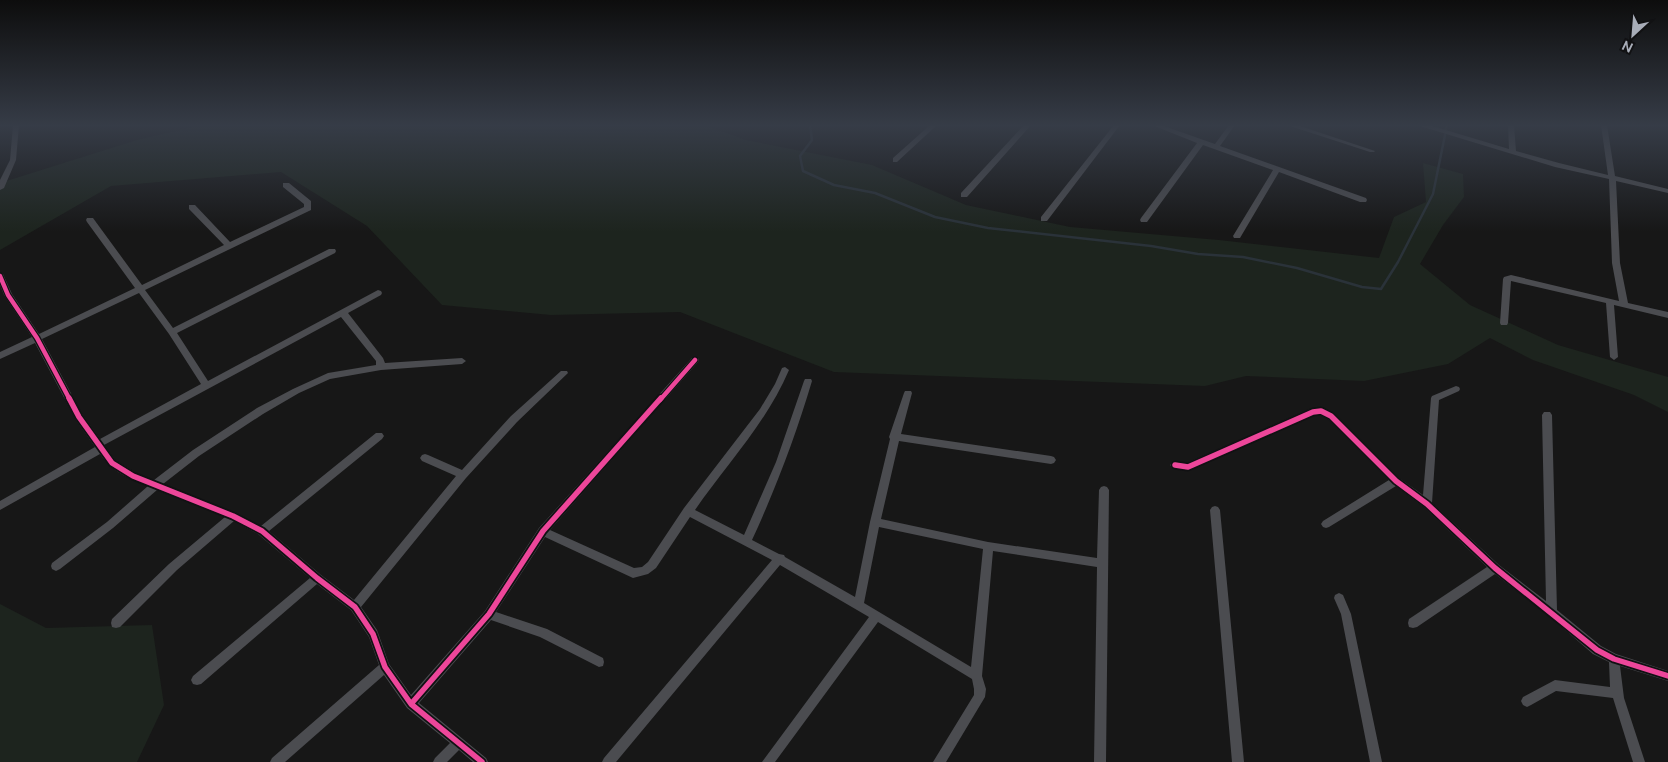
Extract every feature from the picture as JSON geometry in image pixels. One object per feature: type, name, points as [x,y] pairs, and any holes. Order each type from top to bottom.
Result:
[{"type":"street","points":[[0,188],[13,161]]},
{"type":"street","points":[[964,195],[995,161]]},
{"type":"street","points":[[1044,220],[1090,161]]},
{"type":"street","points":[[1144,220],[1187,161]]},
{"type":"street","points":[[1252,161],[1363,200]]},
{"type":"street","points":[[1541,161],[1668,191]]},
{"type":"street","points":[[1609,161],[1616,263],[1624,305]]},
{"type":"street","points":[[1237,236],[1277,170]]},
{"type":"street","points":[[0,356],[308,208],[308,203],[286,185]]},
{"type":"street","points":[[192,207],[228,245]]},
{"type":"street","points":[[90,220],[172,332],[207,386]]},
{"type":"street","points":[[172,332],[332,251]]},
{"type":"street","points":[[0,276],[8,294],[37,338],[79,417],[99,447],[121,471],[233,516],[262,531],[317,578],[355,607],[372,634],[385,667],[412,704],[482,762]]},
{"type":"street","points":[[1504,323],[1507,279],[1520,280],[1668,315]]},
{"type":"street","points":[[0,506],[207,386],[378,293]]},
{"type":"street","points":[[1610,302],[1614,357]]},
{"type":"street","points":[[343,313],[380,360],[381,367]]},
{"type":"street","points":[[412,704],[489,614],[544,531],[695,360]]},
{"type":"street","points":[[56,566],[110,525],[175,469],[225,433],[296,392],[328,376],[381,367],[462,362]]},
{"type":"street","points":[[544,531],[633,573],[644,571],[652,565],[687,511],[779,386],[785,370]]},
{"type":"street","points":[[355,607],[463,475],[514,419],[564,373]]},
{"type":"street","points":[[747,540],[771,490],[795,426],[808,381]]},
{"type":"street","points":[[1427,504],[1435,398],[1456,389]]},
{"type":"street","points":[[859,604],[894,437],[908,393]]},
{"type":"street","points":[[1175,465],[1188,467],[1313,412],[1321,411],[1331,416],[1396,481],[1427,504],[1495,568],[1597,650],[1614,659],[1668,676]]},
{"type":"street","points":[[1547,415],[1552,612]]},
{"type":"street","points":[[262,531],[379,436]]},
{"type":"street","points":[[894,437],[1051,460]]},
{"type":"street","points":[[425,458],[463,475]]},
{"type":"street","points":[[1326,524],[1396,481]]},
{"type":"street","points":[[1100,762],[1104,490]]},
{"type":"street","points":[[1215,510],[1238,762]]},
{"type":"street","points":[[687,511],[780,558],[976,676]]},
{"type":"street","points":[[116,622],[233,516]]},
{"type":"street","points":[[875,522],[988,546],[1102,563]]},
{"type":"street","points":[[939,762],[979,697],[980,689],[976,676],[988,546]]},
{"type":"street","points":[[608,762],[780,558]]},
{"type":"street","points":[[1414,623],[1495,568]]},
{"type":"street","points":[[196,680],[317,578]]},
{"type":"street","points":[[1339,598],[1346,614],[1376,762]]},
{"type":"street","points":[[489,614],[543,633],[598,662]]},
{"type":"street","points":[[768,762],[877,615]]},
{"type":"street","points":[[1614,659],[1613,676],[1617,693],[1639,762]]},
{"type":"street","points":[[276,762],[385,667]]},
{"type":"street","points":[[1527,701],[1555,685],[1617,693]]},
{"type":"street","points":[[439,762],[458,743]]},
{"type":"shaded area","points":[[71,161],[850,161],[872,165],[966,205],[1070,227],[1219,240],[1379,258],[1394,217],[1426,202],[1423,163],[1463,174],[1464,197],[1443,225],[1420,264],[1470,305],[1558,345],[1668,377],[1668,412],[1634,395],[1533,360],[1490,338],[1448,364],[1364,381],[1246,376],[1205,386],[834,372],[680,312],[551,315],[442,305],[367,226],[281,172],[111,186],[0,250],[0,183]]},
{"type":"shaded area","points":[[0,604],[46,628],[152,625],[164,705],[137,762],[0,762]]},
{"type":"waterway","points":[[801,161],[803,171],[834,185],[875,193],[935,217],[988,228],[1151,246],[1198,254],[1243,257],[1297,268],[1362,287],[1381,289],[1398,262],[1433,194],[1440,161]]},
{"type":"cycle path","points":[[0,276],[8,295],[37,338],[79,417],[112,463],[133,476],[233,516],[262,531],[317,578],[355,607],[373,634],[385,667],[411,704],[482,762]]},
{"type":"cycle path","points":[[411,704],[489,614],[543,531],[695,360]]},
{"type":"cycle path","points":[[1175,465],[1188,467],[1313,412],[1321,411],[1331,416],[1396,481],[1427,504],[1495,568],[1597,650],[1614,659],[1668,676]]}]
